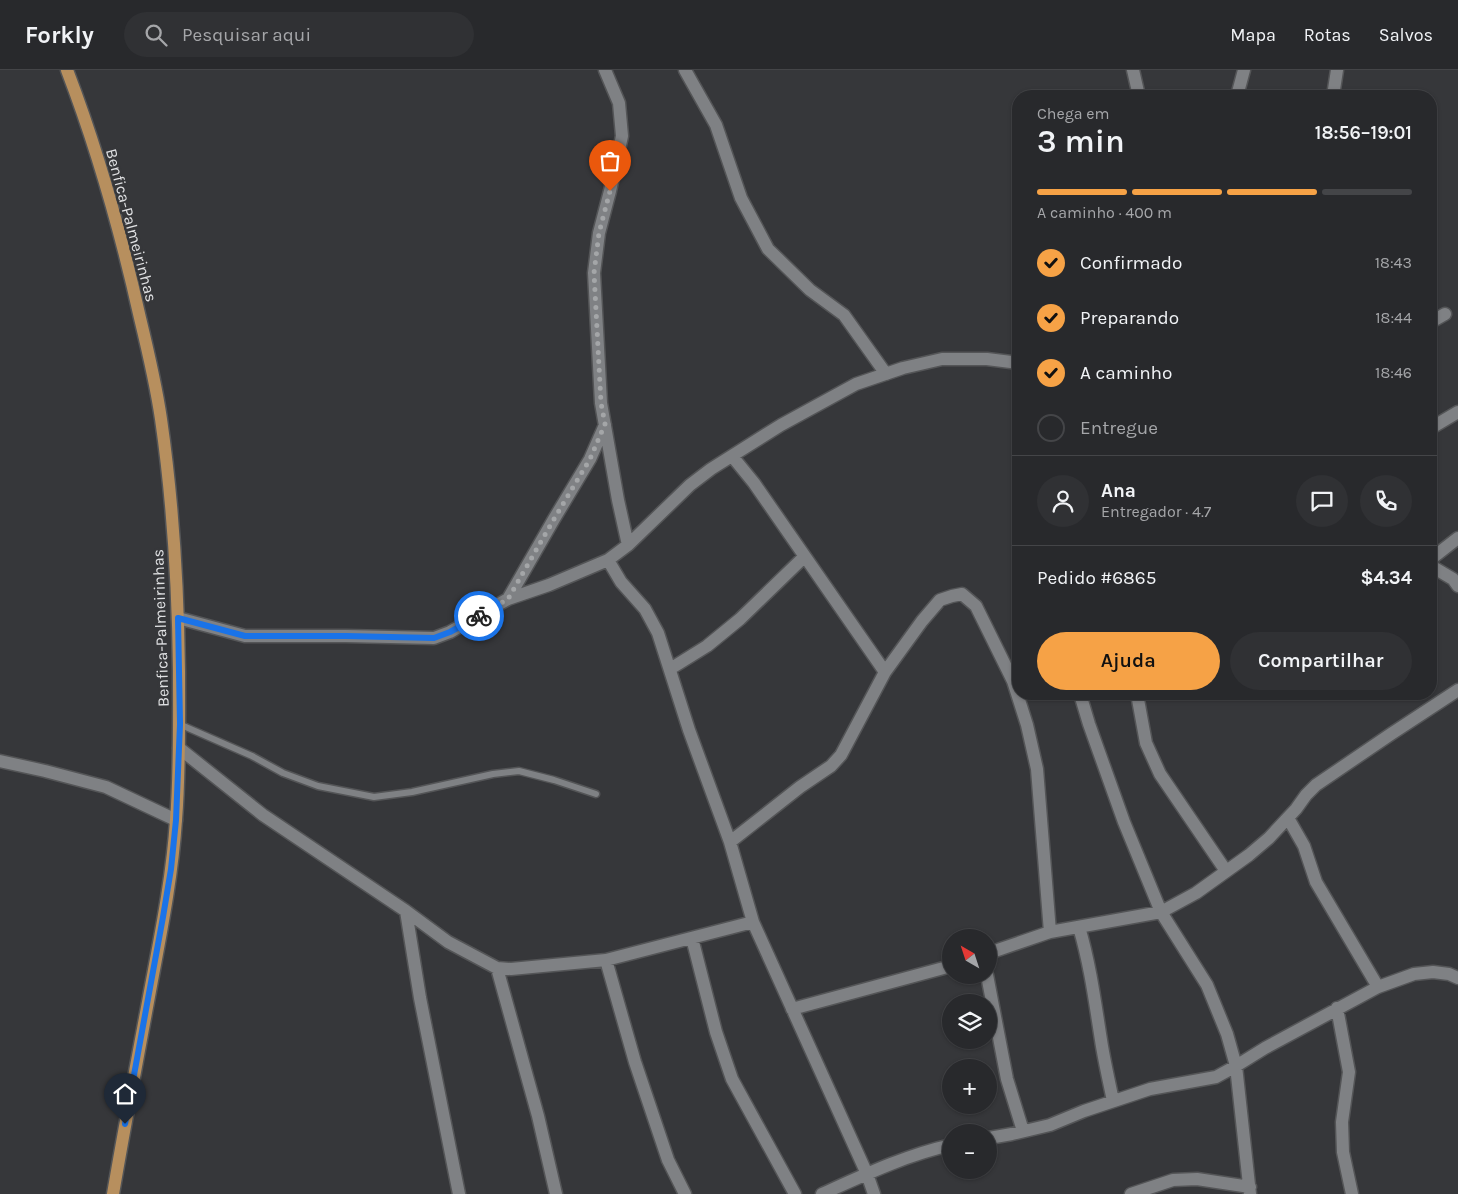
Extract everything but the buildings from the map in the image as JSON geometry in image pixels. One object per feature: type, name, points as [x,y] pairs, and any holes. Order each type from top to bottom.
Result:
[{"type":"main road","name":"Benfica-Palmeirinhas","points":[[67,70],[104,177],[129,269],[151,367],[167,470],[174,539],[178,618],[180,724],[176,820],[171,869],[113,1194]]},
{"type":"street","points":[[606,70],[619,103],[622,136],[599,233],[594,273],[601,403],[628,545]]},
{"type":"street","points":[[685,70],[716,125],[741,198],[768,249],[810,290],[844,315],[886,374]]},
{"type":"street","points":[[1133,70],[1138,90]]},
{"type":"street","points":[[1239,90],[1244,70]]},
{"type":"street","points":[[1334,90],[1337,70]]},
{"type":"street","points":[[1437,319],[1445,314]]},
{"type":"street","points":[[178,618],[245,636],[434,638],[450,632],[508,599],[608,560],[628,545],[690,485],[711,468],[856,384],[903,368],[942,358],[987,359],[1012,362]]},
{"type":"street","points":[[1437,424],[1458,412]]},
{"type":"street","points":[[508,599],[590,459],[605,424]]},
{"type":"street","points":[[732,456],[754,483],[885,672]]},
{"type":"street","points":[[1437,554],[1458,538]]},
{"type":"street","points":[[670,669],[707,646],[740,620],[804,557]]},
{"type":"street","points":[[608,560],[621,582],[645,609],[658,633],[689,730],[730,842],[752,922],[867,1174],[874,1194]]},
{"type":"street","points":[[1437,570],[1453,579],[1458,586]]},
{"type":"street","points":[[730,842],[800,787],[832,766],[841,755],[885,672],[922,621],[940,600],[962,594],[976,606],[1012,679]]},
{"type":"street","points":[[998,950],[1050,932],[1161,912],[1196,893],[1269,838],[1316,785],[1458,690]]},
{"type":"street","points":[[1019,700],[1037,770],[1050,932]]},
{"type":"street","points":[[1082,700],[1124,822],[1161,912],[1207,985],[1227,1034],[1236,1066],[1250,1190],[1197,1179],[1173,1180],[1131,1194]]},
{"type":"street","points":[[1138,700],[1146,742],[1160,774],[1226,871]]},
{"type":"street","points":[[179,748],[262,815],[406,911],[448,942],[497,968],[606,960],[752,922]]},
{"type":"street","points":[[0,761],[106,787],[176,820]]},
{"type":"street","points":[[1288,818],[1304,846],[1316,882],[1378,987]]},
{"type":"street","points":[[406,911],[420,998],[459,1194]]},
{"type":"street","points":[[1078,927],[1089,963],[1113,1101]]},
{"type":"street","points":[[692,938],[716,1032],[732,1079],[795,1194]]},
{"type":"street","points":[[606,960],[635,1062],[668,1160],[685,1194]]},
{"type":"street","points":[[497,968],[538,1116],[556,1194]]},
{"type":"street","points":[[792,1009],[942,968]]},
{"type":"street","points":[[997,1136],[1050,1125],[1150,1089],[1216,1077],[1337,1008],[1378,987],[1414,974],[1433,972],[1449,974],[1458,978]]},
{"type":"street","points":[[989,984],[1007,1079],[1023,1131]]},
{"type":"street","points":[[1337,1008],[1349,1072],[1342,1122],[1343,1152],[1352,1194]]},
{"type":"street","points":[[822,1194],[867,1174],[942,1147]]},
{"type":"lane","points":[[180,724],[252,756],[282,773],[318,786],[374,797],[412,792],[493,774],[519,771],[596,794]]},
{"type":"way so far","points":[[479,616],[508,599],[590,459],[605,424],[601,403],[594,273],[599,233],[610,191]]},
{"type":"route","points":[[125,1124],[171,869],[176,820],[180,724],[178,618],[245,636],[434,638],[450,632],[479,616]]}]
